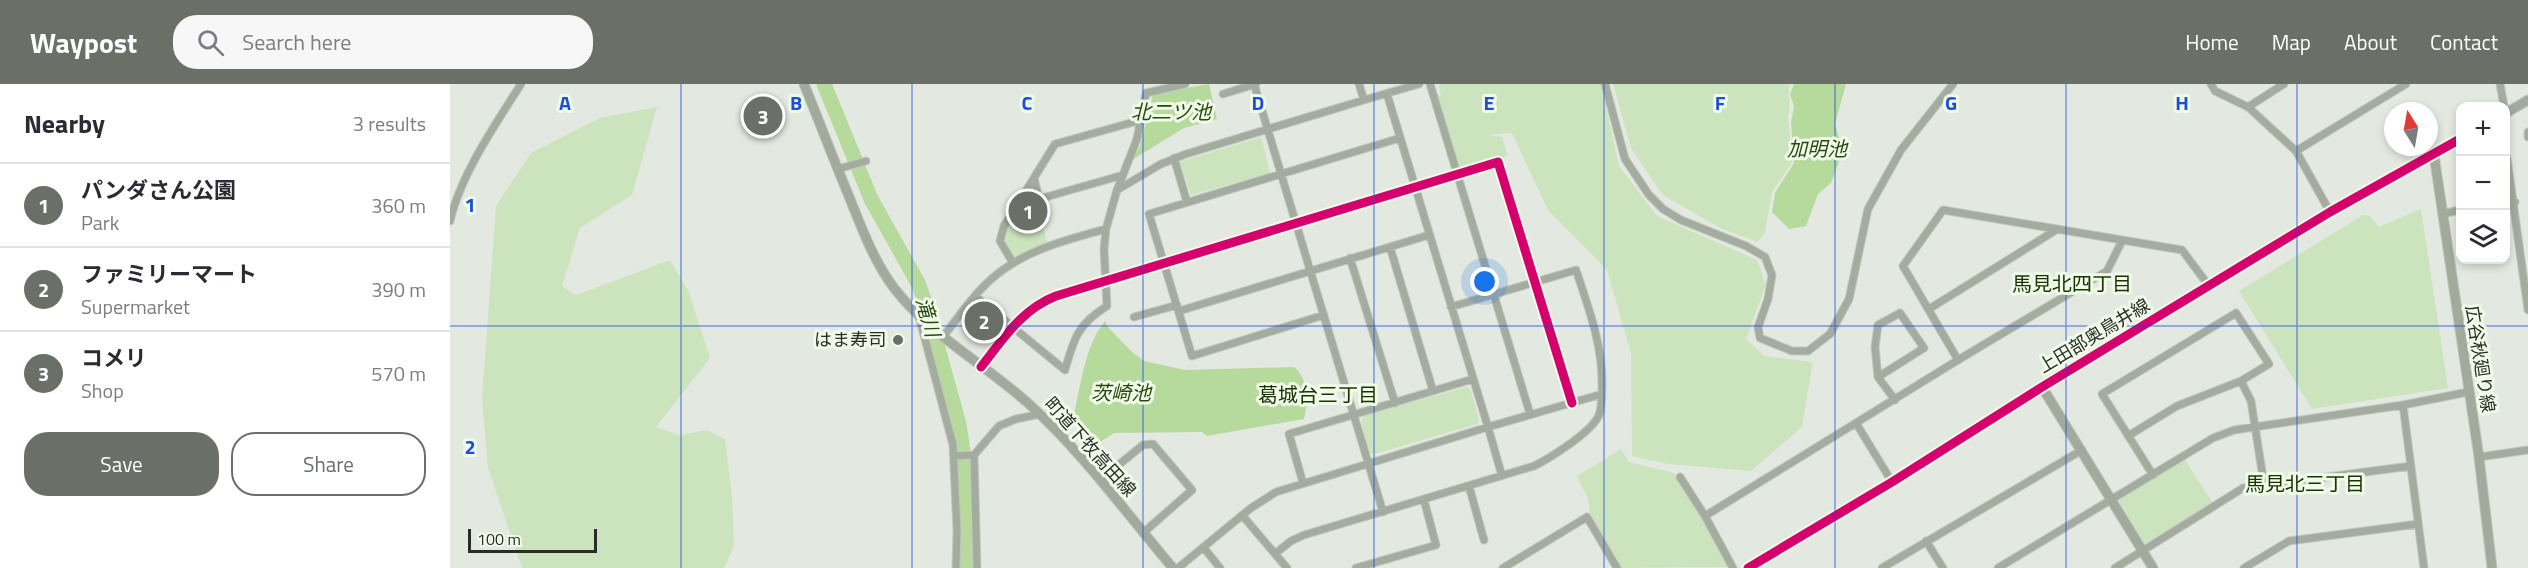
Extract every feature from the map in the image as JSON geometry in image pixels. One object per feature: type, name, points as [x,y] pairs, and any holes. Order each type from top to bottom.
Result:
[{"type":"street","points":[[450,221],[456,200],[491,131],[521,84]]},
{"type":"street","name":"町道下牧高田線","points":[[804,84],[842,168],[864,235],[881,268],[895,288],[919,316],[943,337],[1040,414],[1100,480],[1173,568]]},
{"type":"street","points":[[975,296],[1065,370],[1075,338],[1088,318],[1107,306],[1106,230],[1117,190],[1132,154],[1146,93],[1185,84]]},
{"type":"street","points":[[1223,94],[1255,84],[1383,512]]},
{"type":"street","points":[[1359,84],[1364,100]]},
{"type":"street","points":[[1117,190],[1174,158],[1419,84]]},
{"type":"street","points":[[1430,84],[1530,414]]},
{"type":"street","points":[[1605,84],[1625,159],[1648,195],[1663,209],[1681,220],[1746,246],[1765,257],[1772,275],[1768,299],[1758,327],[1760,338],[1791,351],[1808,351],[1824,340],[1837,323],[1849,299],[1868,209],[1885,183],[1901,150],[1953,84]]},
{"type":"street","points":[[2211,84],[2216,91],[2248,107],[2296,151],[2330,212]]},
{"type":"street","points":[[2248,107],[2284,84]]},
{"type":"street","points":[[2296,151],[2406,84]]},
{"type":"street","points":[[2500,84],[2503,102]]},
{"type":"street","points":[[1387,94],[1502,476]]},
{"type":"street","points":[[2510,110],[2528,100]]},
{"type":"street","points":[[1013,263],[1000,241],[1004,226],[1055,144],[1141,120]]},
{"type":"street","points":[[2528,132],[2528,137]]},
{"type":"street","points":[[1324,315],[1192,356],[1149,214],[1400,138]]},
{"type":"street","name":"上田部奥鳥井線","points":[[2438,153],[2456,141]]},
{"type":"street","name":"上田部奥鳥井線","points":[[1748,568],[1892,483],[2042,387],[2330,212],[2432,156]]},
{"type":"street","name":"広谷秋廻り線","points":[[2434,156],[2479,458],[2492,568]]},
{"type":"street","points":[[1174,158],[1187,202]]},
{"type":"street","points":[[842,168],[866,161]]},
{"type":"street","points":[[981,367],[1012,326],[1044,300],[1498,162],[1572,402]]},
{"type":"street","points":[[1034,178],[1039,199],[1123,175]]},
{"type":"street","points":[[2510,175],[2528,310]]},
{"type":"street","points":[[2510,202],[2515,202]]},
{"type":"street","points":[[1959,360],[1903,266],[1943,210],[2182,250],[2209,286]]},
{"type":"street","points":[[2442,214],[2456,211]]},
{"type":"street","points":[[943,337],[975,296],[993,277],[1013,263],[1052,245],[1106,230]]},
{"type":"street","points":[[1929,309],[2057,230]]},
{"type":"street","points":[[1134,317],[1178,308],[1429,235]]},
{"type":"street","points":[[1705,516],[2107,271],[2122,241]]},
{"type":"street","points":[[1389,247],[1433,391]]},
{"type":"street","points":[[1350,258],[1395,403]]},
{"type":"street","points":[[1275,553],[1298,538],[1502,476],[1543,461],[1590,426],[1599,416],[1602,394],[1600,347],[1576,270],[1451,307]]},
{"type":"street","points":[[1878,377],[1924,348],[1900,313],[1878,325],[1875,347],[1878,377],[1895,400]]},
{"type":"street","points":[[2128,436],[2177,406],[2241,381],[2269,364],[2236,313],[2102,394],[2128,436],[2153,475]]},
{"type":"street","points":[[919,316],[947,417],[954,456],[956,568]]},
{"type":"street","points":[[1303,483],[1289,434],[1473,379]]},
{"type":"street","points":[[2241,381],[2251,401],[2264,484]]},
{"type":"street","points":[[2042,387],[2153,568]]},
{"type":"street","points":[[1998,568],[2212,438],[2234,430],[2256,426],[2403,405],[2468,392]]},
{"type":"street","points":[[1179,568],[1267,497],[1303,483],[1602,394]]},
{"type":"street","points":[[2403,405],[2424,568]]},
{"type":"street","points":[[977,568],[974,455],[999,426],[1016,419],[1040,414]]},
{"type":"street","points":[[1856,423],[1892,483]]},
{"type":"street","points":[[1100,480],[1143,445],[1153,444],[1192,490],[1143,533]]},
{"type":"street","points":[[1882,568],[2082,450]]},
{"type":"street","points":[[2479,458],[2528,450]]},
{"type":"street","points":[[954,456],[974,455]]},
{"type":"street","points":[[2115,568],[2244,488],[2411,466]]},
{"type":"street","points":[[1680,477],[1705,516],[1733,568]]},
{"type":"street","points":[[1469,486],[1484,540]]},
{"type":"street","points":[[1356,568],[1436,545],[1424,500]]},
{"type":"street","points":[[1242,515],[1287,568]]},
{"type":"street","points":[[1503,568],[1587,517],[1617,568]]},
{"type":"street","points":[[2244,568],[2289,541],[2418,524]]},
{"type":"street","points":[[1926,541],[1943,568]]},
{"type":"street","points":[[1204,548],[1220,568]]},
{"type":"shaded area","points":[[1439,84],[1601,84],[1619,166],[1657,216],[1757,260],[1766,284],[1746,339],[1764,356],[1813,362],[1802,427],[1751,471],[1668,464],[1632,456],[1631,353],[1607,270],[1548,210],[1512,133],[1486,135],[1502,137],[1508,156],[1460,169],[1437,94],[1441,97]]},
{"type":"shaded area","points":[[1613,84],[1790,84],[1788,114],[1792,163],[1772,192],[1765,232],[1758,242],[1722,229],[1663,195],[1631,148]]},
{"type":"shaded area","points":[[657,107],[632,195],[580,228],[562,286],[576,295],[670,260],[688,290],[710,358],[656,427],[679,435],[707,430],[725,439],[732,496],[734,546],[724,568],[522,568],[488,468],[482,398],[496,206],[531,153],[600,118]]},
{"type":"shaded area","points":[[1261,137],[1270,173],[1191,195],[1179,162]]},
{"type":"shaded area","points":[[1033,193],[1047,242],[1015,257],[1002,240],[1007,227],[1028,194]]},
{"type":"shaded area","points":[[2421,209],[2448,388],[2312,409],[2239,291],[2363,215],[2370,216],[2379,227]]},
{"type":"shaded area","points":[[1466,387],[1470,388],[1479,420],[1477,424],[1375,454],[1369,453],[1361,422],[1364,416]]},
{"type":"shaded area","points":[[1621,449],[1629,462],[1674,473],[1731,567],[1622,568],[1590,514],[1588,499],[1577,476]]},
{"type":"shaded area","points":[[2184,459],[2213,503],[2144,544],[2118,500]]},
{"type":"water","name":"北二ツ池","points":[[1209,84],[1217,119],[1184,128],[1132,160],[1140,146],[1153,94]]},
{"type":"water","name":"加明池","points":[[1794,84],[1846,84],[1835,124],[1843,151],[1831,183],[1818,194],[1806,226],[1789,229],[1772,212],[1775,193],[1794,163],[1791,123],[1794,106],[1790,94]]},
{"type":"water","name":"茨崎池","points":[[1105,321],[1133,353],[1144,361],[1185,370],[1294,367],[1305,384],[1307,398],[1304,419],[1207,436],[1202,432],[1114,433],[1097,444],[1073,419],[1088,355]]},
{"type":"waterway","name":"滝川","points":[[824,84],[871,199],[918,283],[925,302],[959,424],[966,496],[966,568]]},
{"type":"cycle path","points":[[1748,568],[2330,212],[2456,141]]},
{"type":"cycle path","points":[[981,367],[1023,317],[1056,296],[1498,162],[1572,403]]},
{"type":"place","name":"コメリ","points":[[763,116]]},
{"type":"place","name":"パンダさん公園","points":[[1028,211]]},
{"type":"place","name":"ファミリーマート","points":[[984,321]]},
{"type":"place","name":"はま寿司","points":[[898,340]]},
{"type":"district","name":"馬見北四丁目","points":[[2072,284]]},
{"type":"district","name":"葛城台三丁目","points":[[1318,395]]},
{"type":"district","name":"馬見北三丁目","points":[[2305,484]]}]
